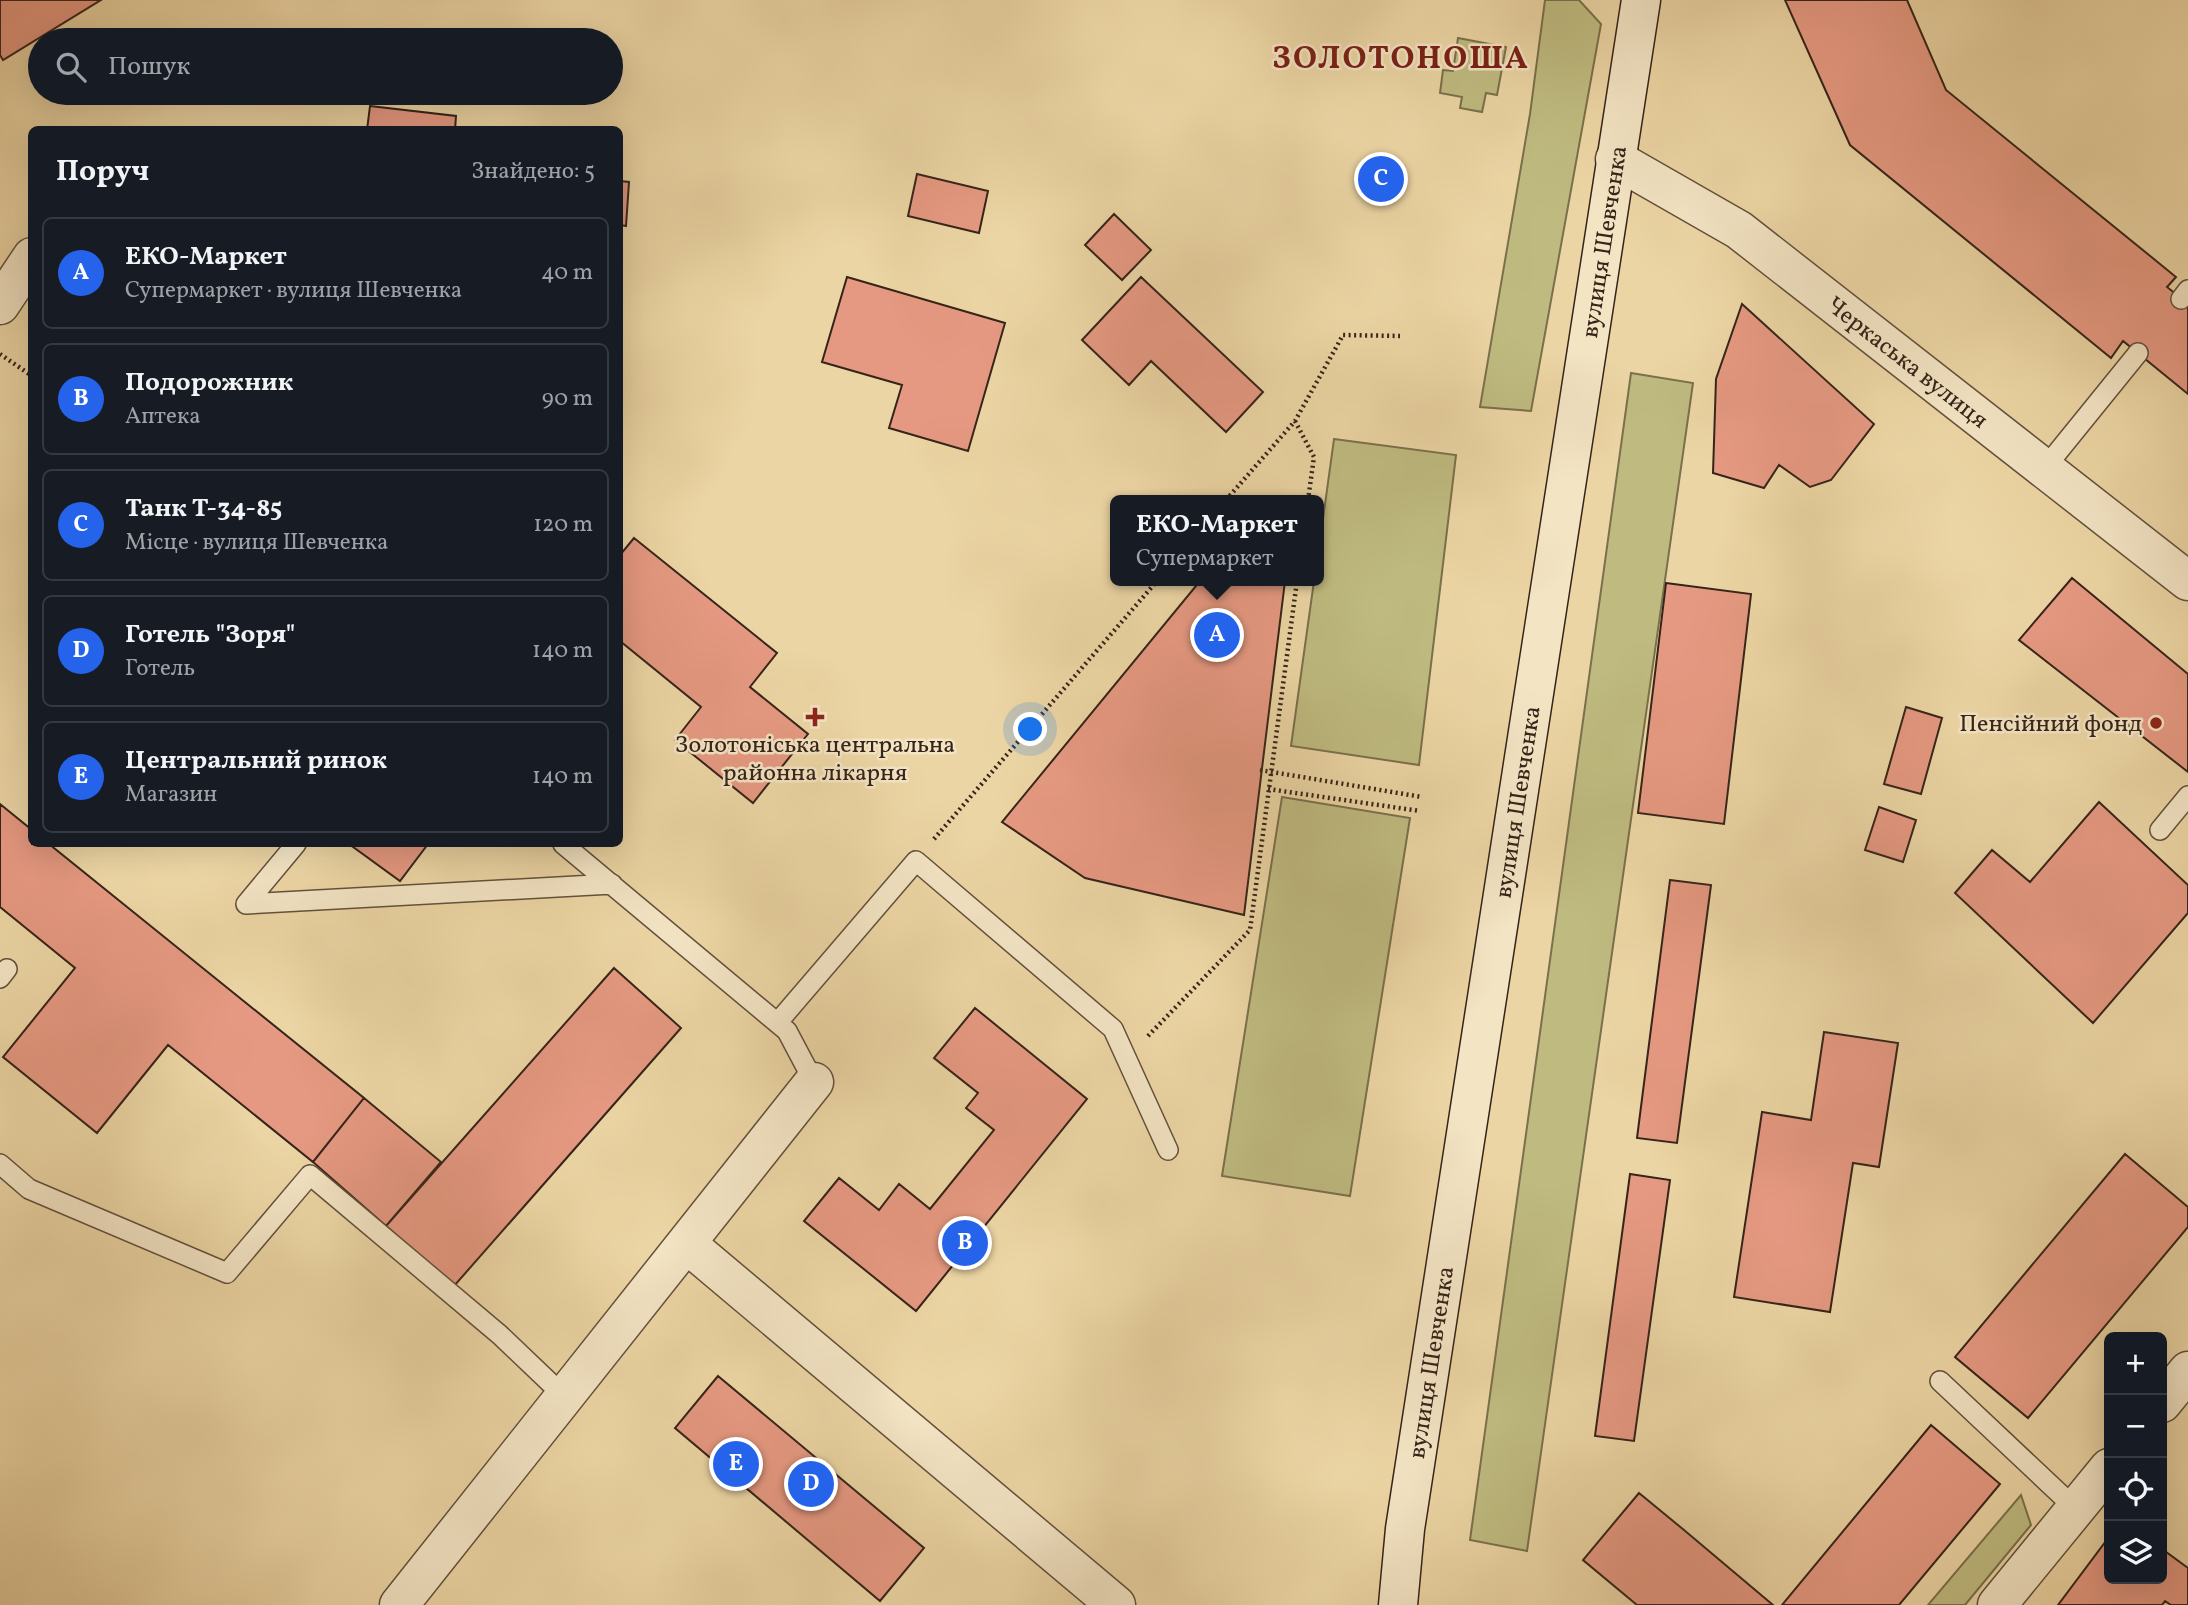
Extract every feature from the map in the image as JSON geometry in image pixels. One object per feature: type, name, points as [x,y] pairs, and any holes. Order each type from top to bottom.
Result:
[{"type":"street","name":"вулиця Шевченка","points":[[1398,1605],[1405,1529],[1641,0]]},
{"type":"street","name":"Черкаська вулиця","points":[[1615,159],[1739,230],[2188,581]]},
{"type":"street","points":[[0,305],[28,263]]},
{"type":"street","points":[[398,1605],[814,1082]]},
{"type":"street","points":[[687,1244],[1116,1605]]},
{"type":"street","points":[[2167,1397],[2188,1371]]},
{"type":"street","points":[[1997,1605],[2104,1474]]},
{"type":"lane","points":[[2044,469],[2138,353]]},
{"type":"lane","points":[[2160,830],[2188,796]]},
{"type":"lane","points":[[294,847],[246,904],[612,884]]},
{"type":"lane","points":[[567,847],[787,1031],[814,1082]]},
{"type":"lane","points":[[778,1023],[916,861],[1113,1030],[1168,1150]]},
{"type":"lane","points":[[0,1164],[29,1189],[227,1273],[310,1175],[500,1335],[565,1397]]},
{"type":"lane","points":[[1941,1381],[2076,1509]]},
{"type":"path","points":[[1230,495],[1295,421],[1343,335],[1400,336]]},
{"type":"path","points":[[0,354],[28,373]]},
{"type":"path","points":[[1295,421],[1314,457],[1309,495]]},
{"type":"path","points":[[916,861],[1153,586]]},
{"type":"path","points":[[1127,1058],[1250,930],[1296,586]]},
{"type":"path","points":[[1260,770],[1422,797]]},
{"type":"path","points":[[1268,789],[1420,811]]},
{"type":"shaded area","points":[[1545,0],[1579,0],[1601,24],[1531,411],[1480,407],[1530,114]]},
{"type":"shaded area","points":[[1458,38],[1506,47],[1497,95],[1486,93],[1482,112],[1460,108],[1462,97],[1440,93],[1443,70],[1453,71]]},
{"type":"shaded area","points":[[1631,373],[1693,383],[1527,1551],[1470,1540]]},
{"type":"shaded area","points":[[1334,439],[1456,455],[1419,765],[1291,746],[1313,586],[1324,586],[1324,512]]},
{"type":"shaded area","points":[[1282,797],[1410,818],[1350,1196],[1222,1176]]},
{"type":"shaded area","points":[[2021,1495],[2031,1525],[1965,1605],[1928,1605]]},
{"type":"building","points":[[0,0],[101,0],[55,28],[28,28],[28,45],[3,60],[0,55]]},
{"type":"building","points":[[1785,0],[1907,0],[1946,90],[2176,277],[2167,287],[2188,304],[2188,394],[2123,341],[2111,358],[1850,145]]},
{"type":"building","points":[[370,106],[456,116],[455,126],[368,126]]},
{"type":"building","points":[[917,174],[988,191],[979,233],[908,216]]},
{"type":"building","points":[[623,181],[629,182],[626,226],[623,226]]},
{"type":"building","points":[[1114,214],[1151,250],[1122,280],[1085,245]]},
{"type":"building","points":[[847,277],[1005,323],[968,451],[889,428],[902,385],[822,362]]},
{"type":"building","points":[[1141,277],[1263,392],[1226,432],[1151,361],[1129,385],[1082,340]]},
{"type":"building","points":[[1742,304],[1874,424],[1831,480],[1810,487],[1779,465],[1764,488],[1713,473],[1716,379]]},
{"type":"building","points":[[634,538],[777,653],[750,687],[808,734],[753,803],[675,740],[701,707],[623,643],[623,551]]},
{"type":"building","name":"Пенсійний фонд","points":[[2072,578],[2188,674],[2188,772],[2019,640]]},
{"type":"building","points":[[1666,583],[1751,594],[1724,824],[1638,813]]},
{"type":"building","points":[[1196,586],[1284,586],[1244,915],[1085,878],[1002,822]]},
{"type":"building","points":[[1906,707],[1942,718],[1921,794],[1884,784]]},
{"type":"building","points":[[2099,802],[2188,885],[2188,913],[2093,1023],[1955,893],[1992,850],[2030,882]]},
{"type":"building","points":[[0,804],[28,827],[28,847],[53,847],[364,1098],[313,1162],[168,1045],[97,1133],[3,1057],[75,968],[0,907]]},
{"type":"building","points":[[1879,807],[1916,820],[1903,862],[1865,850]]},
{"type":"building","points":[[353,847],[426,847],[400,881]]},
{"type":"building","points":[[1670,880],[1711,885],[1677,1143],[1637,1138]]},
{"type":"building","points":[[614,968],[681,1028],[454,1286],[386,1226]]},
{"type":"building","points":[[975,1008],[1087,1099],[916,1311],[804,1221],[839,1178],[879,1210],[899,1184],[930,1209],[994,1130],[966,1108],[978,1093],[934,1058]]},
{"type":"building","points":[[1824,1032],[1898,1043],[1879,1167],[1853,1163],[1830,1312],[1734,1297],[1762,1112],[1811,1120]]},
{"type":"building","points":[[364,1098],[441,1162],[386,1226],[313,1162]]},
{"type":"building","points":[[2125,1154],[2188,1207],[2188,1227],[2028,1418],[1955,1357]]},
{"type":"building","points":[[1630,1174],[1670,1180],[1634,1441],[1595,1436]]},
{"type":"building","points":[[718,1376],[924,1548],[880,1601],[675,1428]]},
{"type":"building","points":[[1931,1425],[2000,1484],[1899,1605],[1782,1605]]},
{"type":"building","points":[[1639,1493],[1773,1605],[1637,1605],[1583,1560]]},
{"type":"building","points":[[2104,1544],[2104,1584],[2167,1584],[2167,1553],[2188,1568],[2188,1605],[2171,1605],[2165,1601],[2162,1605],[2058,1605]]},
{"type":"place","name":"Танк Т-34-85","points":[[1381,179]]},
{"type":"place","name":"ЕКО-Маркет","points":[[1217,635]]},
{"type":"place","name":"Золотоніська центральна районна лікарня","points":[[815,717]]},
{"type":"place","name":"Пенсійний фонд","points":[[2156,723]]},
{"type":"place","name":"Подорожник","points":[[965,1243]]},
{"type":"place","name":"Центральний ринок","points":[[736,1464]]},
{"type":"place","name":"Готель \"Зоря\"","points":[[811,1484]]},
{"type":"district","name":"ЗОЛОТОНОША","points":[[1401,57]]}]
